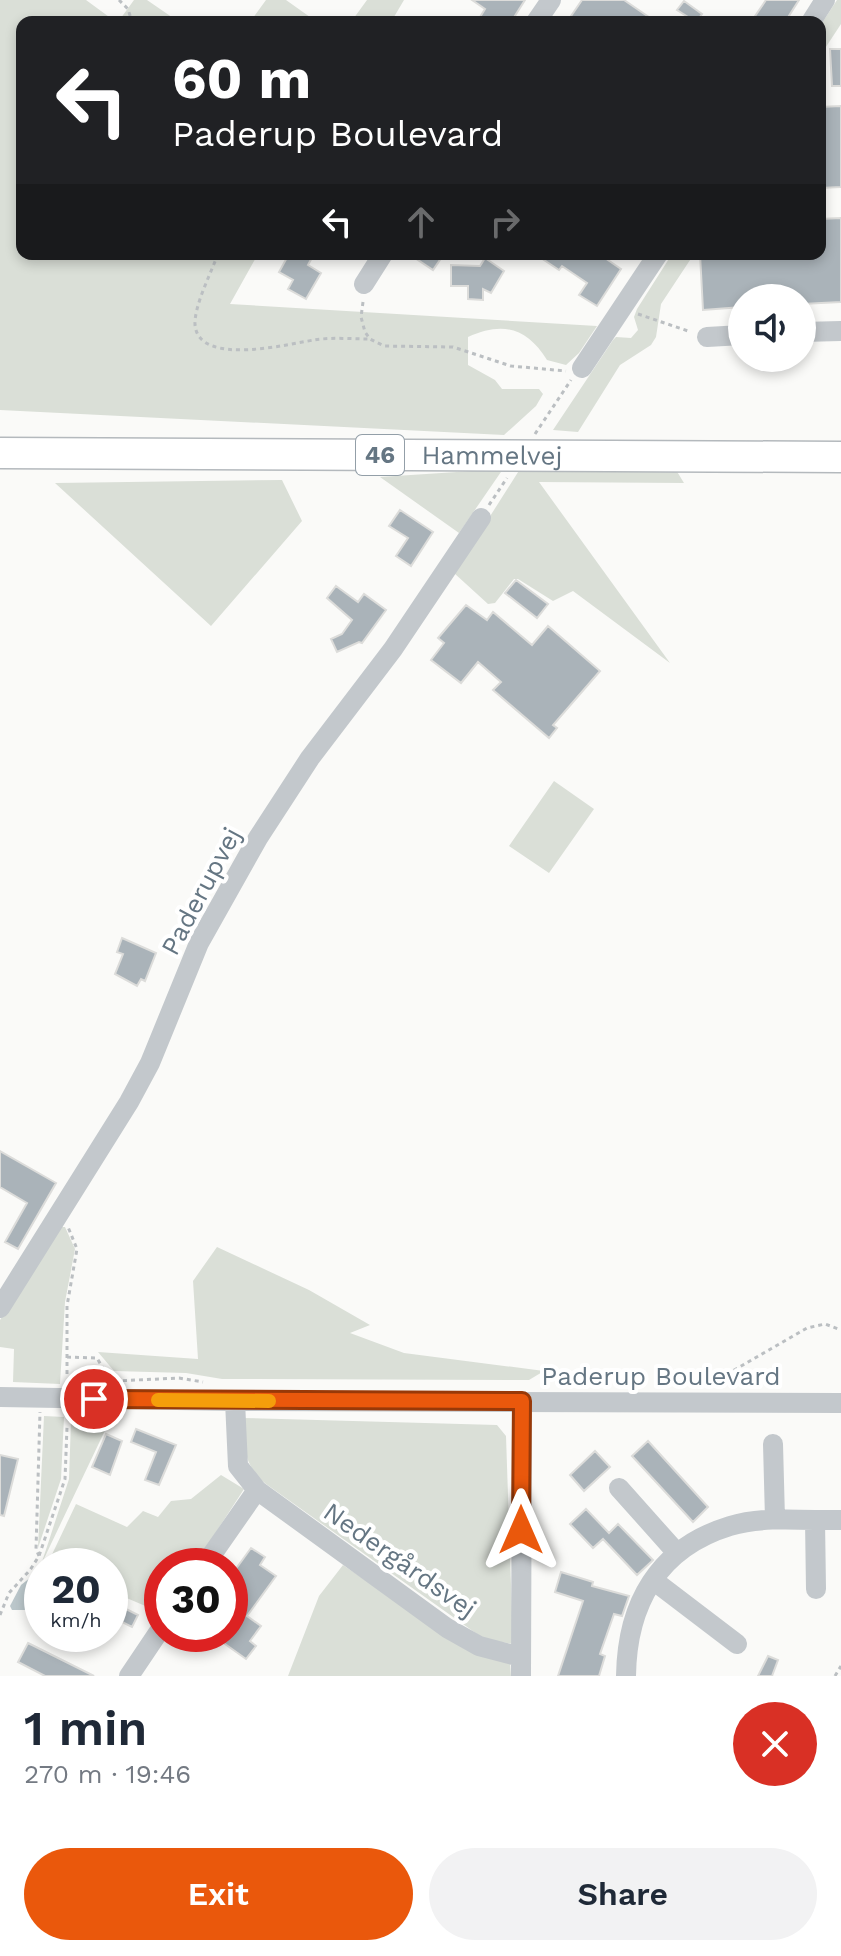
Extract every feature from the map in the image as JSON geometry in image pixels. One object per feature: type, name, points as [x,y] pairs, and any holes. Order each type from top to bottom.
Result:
[{"type":"highway","name":"Hammelvej","points":[[0,453],[841,457]]},
{"type":"street","points":[[364,284],[379,260]]},
{"type":"street","points":[[580,370],[654,260]]},
{"type":"street","points":[[816,332],[841,331]]},
{"type":"street","points":[[707,337],[728,336]]},
{"type":"street","name":"Paderupvej","points":[[0,1308],[129,1102],[150,1063],[199,943],[258,838],[310,758],[393,649],[481,518]]},
{"type":"street","name":"Paderup Boulevard","points":[[0,1397],[841,1403]]},
{"type":"street","name":"Nedergårdsvej","points":[[235,1401],[238,1466],[257,1490],[447,1628],[521,1666]]},
{"type":"street","points":[[521,1666],[522,1401]]},
{"type":"street","points":[[773,1444],[775,1519]]},
{"type":"street","points":[[619,1488],[677,1553]]},
{"type":"street","points":[[217,1548],[257,1490]]},
{"type":"street","points":[[626,1676],[632,1620],[653,1580],[677,1553],[700,1538],[731,1525],[775,1519],[841,1520]]},
{"type":"street","points":[[815,1520],[816,1589]]},
{"type":"street","points":[[653,1580],[737,1644]]},
{"type":"street","points":[[129,1676],[145,1652]]},
{"type":"path","points":[[119,0],[130,16]]},
{"type":"path","points":[[216,260],[196,315],[195,329],[204,343],[215,348],[280,348],[316,339],[370,339],[384,346],[453,347],[511,366],[580,370]]},
{"type":"path","points":[[364,284],[361,317],[370,339]]},
{"type":"path","points":[[619,314],[641,314],[707,337]]},
{"type":"path","points":[[533,437],[580,370]]},
{"type":"path","points":[[481,518],[510,472]]},
{"type":"path","points":[[59,1214],[72,1232],[77,1249],[67,1306],[67,1374]]},
{"type":"path","points":[[683,1385],[729,1373],[807,1328],[825,1324],[841,1330]]},
{"type":"path","points":[[67,1357],[97,1358],[111,1382]]},
{"type":"path","points":[[36,1548],[40,1412]]},
{"type":"path","points":[[42,1548],[65,1479],[67,1427]]},
{"type":"path","points":[[0,1615],[9,1593],[24,1574]]},
{"type":"path","points":[[835,1676],[841,1666]]},
{"type":"shaded area","points":[[0,0],[86,0],[108,16],[16,16],[16,260],[255,260],[230,304],[597,326],[579,353],[566,365],[547,360],[531,341],[513,330],[492,329],[468,337],[468,365],[495,380],[502,389],[539,389],[543,394],[536,406],[504,435],[0,410]]},
{"type":"shaded area","points":[[134,0],[147,0],[170,16],[122,16]]},
{"type":"shaded area","points":[[266,0],[286,0],[309,16],[254,16]]},
{"type":"shaded area","points":[[367,0],[404,0],[395,16],[355,16]]},
{"type":"shaded area","points":[[837,0],[841,0],[841,24],[826,47],[826,17]]},
{"type":"shaded area","points":[[668,260],[690,260],[661,304],[656,337],[651,345],[620,365],[578,432],[553,430],[613,340],[616,337],[631,338],[638,330],[634,317]]},
{"type":"shaded area","points":[[673,465],[684,483],[539,482],[670,663],[573,591],[553,601],[514,579],[495,603],[488,604],[454,573],[520,469]]},
{"type":"shaded area","points":[[503,469],[459,533],[380,477]]},
{"type":"shaded area","points":[[282,480],[302,521],[211,626],[55,483]]},
{"type":"shaded area","points":[[554,781],[594,809],[549,873],[509,846]]},
{"type":"shaded area","points":[[61,1227],[65,1227],[75,1249],[65,1302],[60,1384],[13,1382],[14,1349],[0,1347],[0,1320]]},
{"type":"shaded area","points":[[217,1247],[309,1290],[370,1325],[350,1333],[404,1353],[544,1371],[529,1380],[222,1379],[186,1373],[114,1371],[98,1352],[198,1359],[193,1281]]},
{"type":"shaded area","points":[[44,1416],[64,1417],[61,1479],[38,1548]]},
{"type":"shaded area","points":[[243,1418],[497,1425],[506,1436],[513,1644],[484,1639],[266,1484],[253,1470],[246,1454]]},
{"type":"shaded area","points":[[71,1421],[109,1422],[47,1548],[69,1479]]},
{"type":"shaded area","points":[[221,1475],[244,1489],[206,1548],[144,1548],[144,1605],[128,1599],[128,1548],[55,1548],[76,1504],[127,1527],[143,1511],[158,1517],[171,1501],[191,1499]]},
{"type":"shaded area","points":[[343,1565],[412,1612],[510,1663],[511,1676],[288,1676],[319,1596]]},
{"type":"shaded area","points":[[24,1583],[24,1610],[12,1610],[10,1606]]},
{"type":"building","points":[[472,0],[525,0],[515,16],[481,16],[485,9]]},
{"type":"building","points":[[582,0],[624,0],[647,16],[571,16]]},
{"type":"building","points":[[766,0],[799,0],[789,16],[755,16]]},
{"type":"building","points":[[684,1],[702,14],[686,16],[677,10]]},
{"type":"building","points":[[830,49],[841,49],[841,86],[832,86]]},
{"type":"building","points":[[841,106],[841,187],[826,188],[826,107]]},
{"type":"building","points":[[841,218],[841,302],[816,303],[816,284],[728,284],[728,308],[703,310],[700,260],[826,260],[826,219]]},
{"type":"building","points":[[286,260],[311,260],[308,265],[321,273],[306,299],[288,289],[293,280],[279,272]]},
{"type":"building","points":[[418,260],[440,260],[433,270]]},
{"type":"building","points":[[484,260],[488,260],[504,271],[491,293],[483,289],[483,300],[468,299],[468,286],[451,286],[451,265],[480,266]]},
{"type":"building","points":[[544,260],[608,260],[621,269],[597,306],[579,295],[587,283],[562,266],[559,270]]},
{"type":"building","points":[[400,510],[433,532],[411,566],[396,556],[408,538],[389,526]]},
{"type":"building","points":[[516,580],[548,604],[537,618],[505,593]]},
{"type":"building","points":[[336,586],[358,602],[364,594],[386,610],[362,643],[337,652],[331,639],[342,634],[352,620],[327,598]]},
{"type":"building","points":[[466,605],[487,620],[493,612],[532,645],[548,626],[600,671],[553,725],[557,728],[549,738],[493,690],[501,682],[478,662],[461,683],[431,660],[444,643],[438,638]]},
{"type":"building","points":[[122,938],[156,953],[145,981],[141,979],[137,986],[115,974],[123,954],[117,952]]},
{"type":"building","points":[[0,1151],[56,1183],[18,1249],[5,1242],[27,1203],[0,1187]]},
{"type":"building","points":[[136,1429],[176,1445],[159,1485],[145,1480],[156,1452],[131,1442]]},
{"type":"building","points":[[106,1434],[122,1441],[110,1475],[92,1467]]},
{"type":"building","points":[[648,1441],[708,1507],[693,1522],[632,1456]]},
{"type":"building","points":[[595,1451],[610,1467],[584,1491],[570,1475]]},
{"type":"building","points":[[0,1455],[18,1459],[4,1516],[0,1515]]},
{"type":"building","points":[[586,1509],[609,1533],[618,1524],[653,1560],[637,1575],[603,1539],[593,1548],[570,1524]]},
{"type":"building","points":[[251,1548],[265,1557],[260,1565],[276,1576],[248,1615],[248,1552]]},
{"type":"building","points":[[561,1572],[593,1582],[592,1586],[629,1596],[622,1616],[614,1614],[600,1654],[605,1656],[599,1676],[558,1676],[583,1601],[555,1592]]},
{"type":"building","points":[[128,1610],[138,1615],[132,1627],[128,1625]]},
{"type":"building","points":[[248,1617],[261,1626],[250,1641],[256,1646],[246,1659],[236,1652],[248,1652]]},
{"type":"building","points":[[24,1651],[46,1652],[94,1676],[45,1676],[18,1662]]},
{"type":"building","points":[[768,1656],[778,1660],[772,1676],[758,1676]]},
{"type":"slow traffic","points":[[158,1400],[269,1401]]},
{"type":"route","points":[[94,1399],[522,1401],[521,1530]]}]
